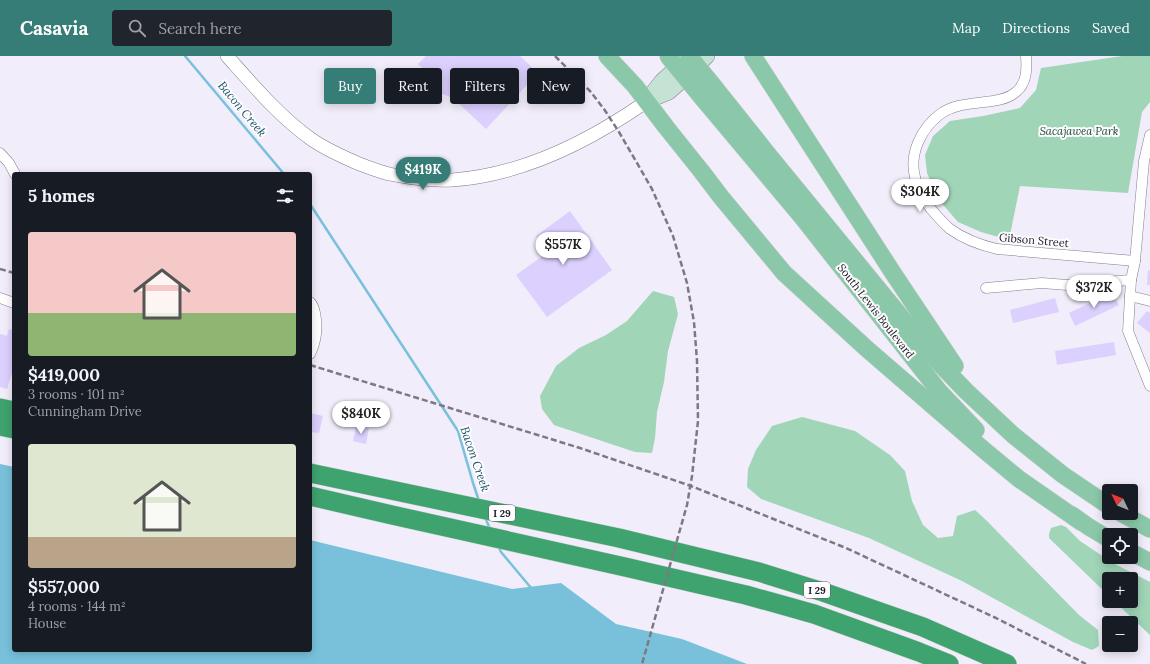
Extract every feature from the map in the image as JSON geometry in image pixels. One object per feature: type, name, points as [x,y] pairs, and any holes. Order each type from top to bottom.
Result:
[{"type":"highway","points":[[0,408],[12,411]]},
{"type":"highway","points":[[0,426],[12,429]]},
{"type":"highway","name":"I 29","points":[[312,473],[619,538],[759,572],[923,627],[1007,664]]},
{"type":"highway","name":"I 29","points":[[312,496],[746,595],[814,614],[949,664]]},
{"type":"main road","points":[[607,56],[635,86],[721,197],[784,272],[867,349],[984,450],[1019,479],[1082,522]]},
{"type":"main road","name":"South Lewis Boulevard","points":[[668,56],[710,95],[767,153],[938,362],[966,391],[1013,435],[1063,475],[1102,501]]},
{"type":"main road","points":[[647,101],[662,81],[689,56]]},
{"type":"main road","name":"South Lewis Boulevard","points":[[689,56],[710,95],[802,217],[939,391],[1006,459],[1047,495],[1082,522],[1102,535]]},
{"type":"main road","points":[[647,101],[669,92],[707,56]]},
{"type":"main road","points":[[753,56],[943,349],[990,414]]},
{"type":"main road","points":[[1134,520],[1150,529]]},
{"type":"main road","points":[[1138,556],[1150,562]]},
{"type":"street","points":[[227,56],[272,105],[294,126],[312,140],[336,154],[374,170],[411,178],[451,180],[469,178],[494,174],[530,163],[580,142],[647,101]]},
{"type":"street","name":"Gibson Street","points":[[1026,56],[1026,75],[1023,85],[1011,96],[1000,100],[957,106],[939,114],[927,126],[919,140],[913,164],[915,176],[925,200],[948,228],[965,238],[982,245],[997,249],[1135,261]]},
{"type":"street","points":[[1150,135],[1144,161],[1146,186],[1131,280],[1128,331],[1150,386]]},
{"type":"street","points":[[0,153],[9,163],[14,172]]},
{"type":"street","points":[[986,288],[1042,283],[1067,285],[1131,280]]},
{"type":"street","points":[[1130,296],[1150,301]]},
{"type":"street","points":[[0,298],[12,302]]},
{"type":"street","points":[[312,304],[317,320],[317,333],[312,350]]},
{"type":"green space","name":"Sacajawea Park","points":[[1122,56],[1150,56],[1150,102],[1142,112],[1128,193],[1020,186],[1009,240],[981,232],[958,222],[938,199],[927,173],[925,155],[933,136],[950,121],[1020,108],[1036,90],[1041,68]]},
{"type":"green space","points":[[653,291],[674,297],[678,314],[668,351],[664,382],[657,412],[652,453],[635,452],[554,425],[542,409],[540,396],[556,366],[579,348],[606,335],[627,321]]},
{"type":"green space","points":[[802,417],[855,431],[890,455],[905,471],[912,501],[923,525],[938,538],[953,536],[957,516],[975,510],[1079,615],[1098,630],[1099,646],[1092,650],[1073,642],[962,581],[869,538],[761,499],[747,487],[748,469],[756,450],[772,426]]},
{"type":"green space","points":[[1061,525],[1066,527],[1080,541],[1102,556],[1102,564],[1115,564],[1131,572],[1102,572],[1102,589],[1049,538],[1051,528]]},
{"type":"green space","points":[[1138,576],[1150,582],[1150,635],[1138,624],[1138,616],[1130,616],[1121,608],[1138,608]]},
{"type":"water","points":[[0,464],[12,467],[12,652],[312,652],[312,540],[512,589],[561,583],[616,624],[682,639],[747,664],[0,664]]},
{"type":"building","points":[[426,56],[520,56],[533,68],[527,68],[527,85],[519,93],[519,68],[450,68],[450,97],[442,94],[442,68],[422,68],[418,64]]},
{"type":"building","points":[[459,104],[509,104],[486,129]]},
{"type":"building","points":[[570,211],[612,270],[547,317],[516,275],[548,252],[536,236]]},
{"type":"building","points":[[1148,270],[1150,271],[1150,285],[1147,285]]},
{"type":"building","points":[[1112,292],[1119,305],[1075,326],[1069,313]]},
{"type":"building","points":[[1055,298],[1059,312],[1013,323],[1010,310]]},
{"type":"building","points":[[1147,311],[1150,313],[1150,333],[1137,323]]},
{"type":"building","points":[[9,329],[12,330],[12,373],[7,389],[0,387],[0,334],[7,336]]},
{"type":"building","points":[[1114,342],[1116,355],[1057,365],[1055,351]]},
{"type":"building","points":[[312,413],[323,416],[319,433],[312,432]]},
{"type":"building","points":[[356,426],[369,428],[366,444],[353,441]]},
{"type":"waterway","name":"Bacon Creek","points":[[185,56],[282,172]]},
{"type":"waterway","name":"Bacon Creek","points":[[312,207],[458,431],[479,501]]},
{"type":"waterway","name":"Bacon Creek","points":[[485,517],[490,529]]},
{"type":"waterway","name":"Bacon Creek","points":[[498,546],[501,552],[532,589]]},
{"type":"railway","points":[[555,56],[590,91],[604,109],[652,189],[673,236],[687,283],[694,322],[697,361],[698,421],[692,476],[687,505],[642,664]]},
{"type":"railway","points":[[0,269],[12,272]]},
{"type":"railway","points":[[312,366],[580,448],[691,486],[846,548],[996,618],[1086,664]]}]
